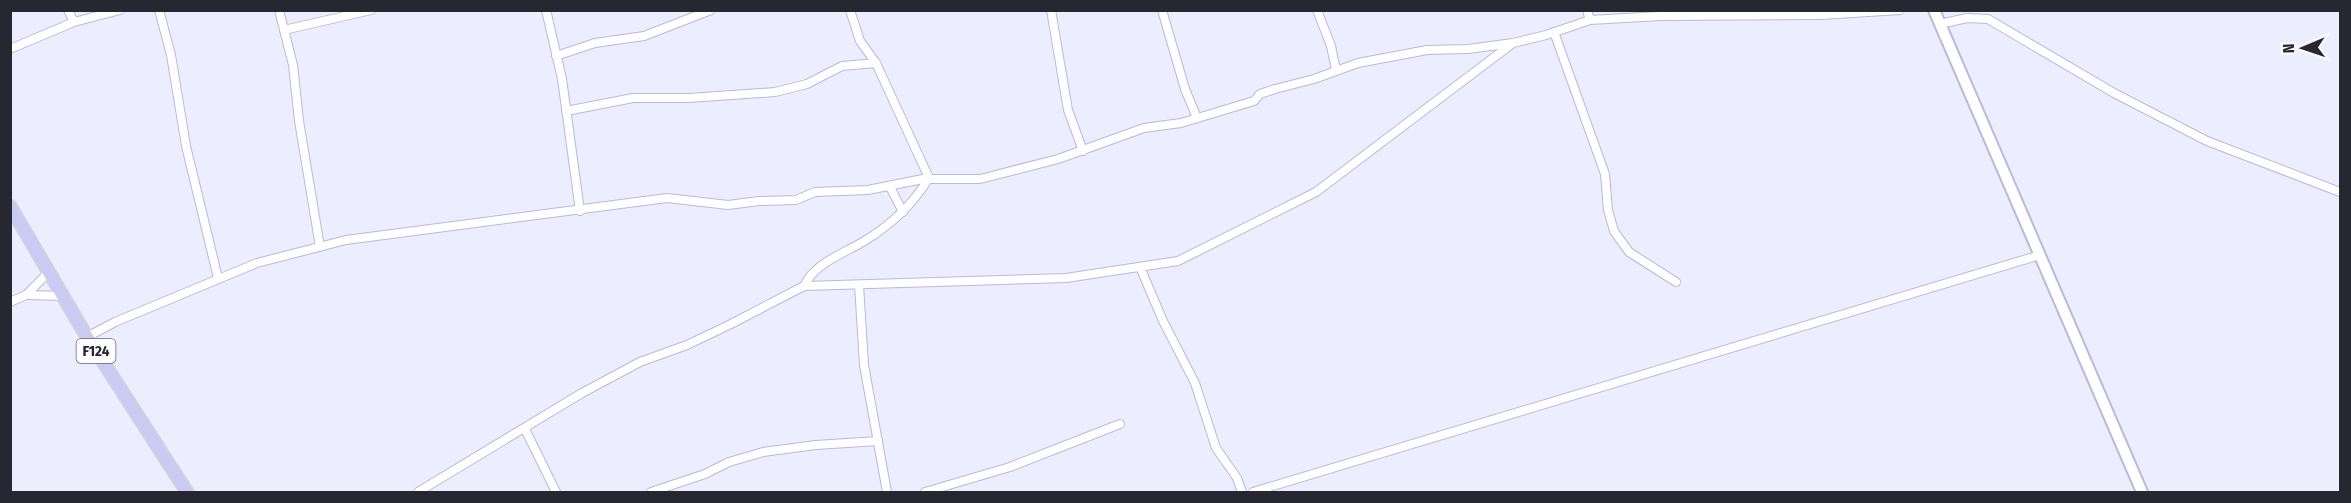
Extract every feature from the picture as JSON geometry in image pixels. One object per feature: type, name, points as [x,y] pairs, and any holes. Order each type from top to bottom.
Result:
[{"type":"main road","name":"F124","points":[[10,206],[87,337],[187,492]]},
{"type":"street","points":[[68,10],[74,22]]},
{"type":"street","points":[[10,49],[74,22],[120,10]]},
{"type":"street","points":[[159,10],[173,67],[186,146],[218,278]]},
{"type":"street","points":[[279,10],[293,65],[298,121],[320,247]]},
{"type":"street","points":[[284,30],[371,10]]},
{"type":"street","points":[[546,10],[566,111],[580,211]]},
{"type":"street","points":[[556,56],[595,43],[644,36],[711,10]]},
{"type":"street","points":[[850,10],[860,41],[876,63],[929,178]]},
{"type":"street","points":[[1051,10],[1068,110],[1083,151]]},
{"type":"street","points":[[1162,10],[1185,89],[1197,118]]},
{"type":"street","points":[[1317,10],[1331,46],[1336,70]]},
{"type":"street","points":[[1587,10],[1590,20]]},
{"type":"street","points":[[87,337],[115,322],[257,263],[346,240],[667,198],[728,205],[796,200],[829,190],[890,187],[929,178],[980,179],[1083,151],[1144,128],[1181,123],[1254,101],[1260,94],[1314,79],[1336,70],[1427,50],[1468,49],[1513,43],[1590,20],[1660,16],[1821,15],[1900,10]]},
{"type":"street","points":[[1934,10],[2142,492]]},
{"type":"street","points":[[1940,24],[1967,18],[1988,20],[2114,93],[2207,141],[2340,192]]},
{"type":"street","points":[[1554,32],[1605,174],[1608,210],[1614,231],[1629,252],[1676,282]]},
{"type":"street","points":[[418,492],[467,460],[640,362],[687,345],[804,286],[1066,278],[1178,261],[1316,192],[1513,43]]},
{"type":"street","points":[[566,111],[633,98],[689,98],[775,92],[807,84],[842,66],[876,63]]},
{"type":"street","points":[[804,286],[813,271],[868,239],[903,212],[920,194],[929,178]]},
{"type":"street","points":[[890,187],[903,212]]},
{"type":"street","points":[[1253,492],[2040,255]]},
{"type":"street","points":[[1140,267],[1163,321],[1195,382],[1216,448],[1237,478],[1242,492]]},
{"type":"street","points":[[10,302],[26,295],[49,272]]},
{"type":"street","points":[[859,285],[864,365],[887,492]]},
{"type":"street","points":[[26,295],[63,296]]},
{"type":"street","points":[[925,492],[1010,467],[1120,424]]},
{"type":"street","points":[[525,429],[556,492]]},
{"type":"street","points":[[651,492],[705,474],[729,462],[763,452],[816,445],[878,441]]}]
